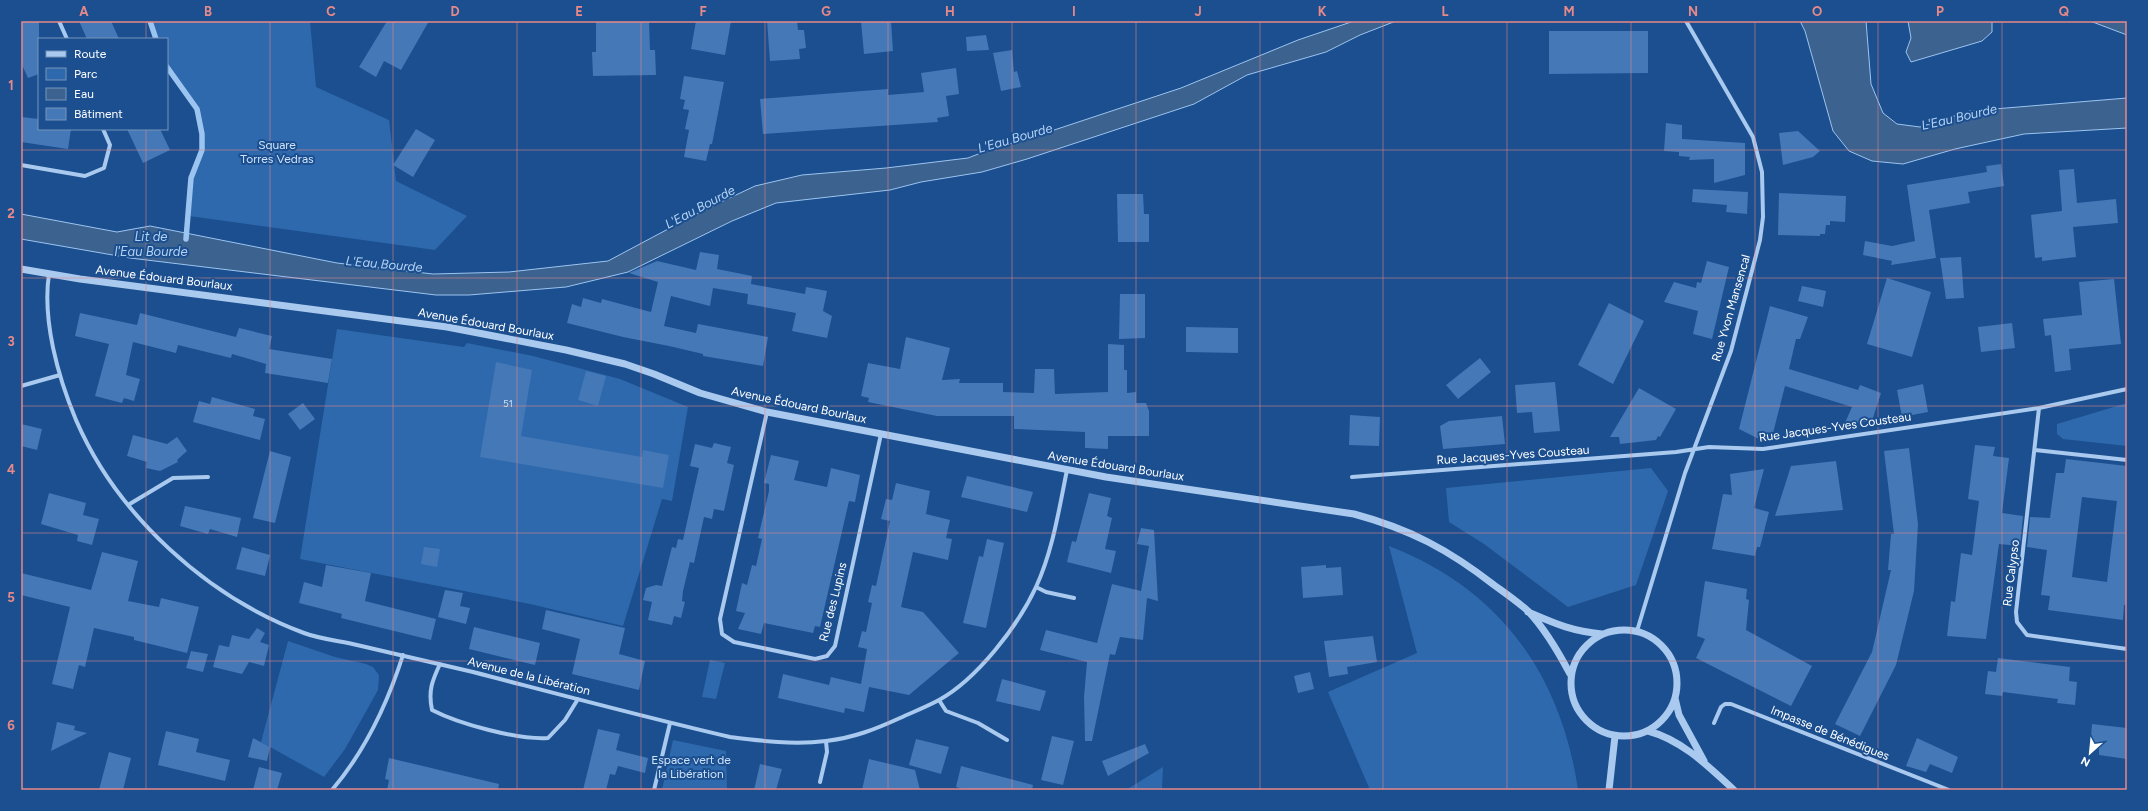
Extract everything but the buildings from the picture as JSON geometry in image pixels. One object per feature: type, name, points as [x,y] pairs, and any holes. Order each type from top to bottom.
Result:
[{"type":"street","points":[[59,21],[67,38]]},
{"type":"street","name":"Rue Yvon Mansencal","points":[[1637,631],[1694,449],[1731,351],[1760,240],[1764,198],[1761,166],[1753,137],[1686,21]]},
{"type":"street","points":[[21,165],[85,176],[104,168],[110,145],[103,130]]},
{"type":"street","name":"Avenue Édouard Bourlaux","points":[[21,269],[424,324],[511,339],[624,364],[654,374],[700,393],[767,412],[1067,470],[1354,514],[1380,521],[1438,545],[1470,567],[1528,612],[1579,632],[1602,634]]},
{"type":"street","name":"Avenue de la Libération","points":[[49,274],[46,297],[47,310],[60,375],[70,405],[87,445],[107,478],[128,505],[177,556],[238,601],[304,633],[440,664],[730,737],[782,743],[826,741],[869,732],[939,700],[960,685],[998,647],[1018,619],[1036,587],[1056,524],[1067,470]]},
{"type":"street","points":[[21,386],[60,375]]},
{"type":"street","name":"Rue Jacques-Yves Cousteau","points":[[1352,477],[1676,452],[1709,447],[1763,449],[2039,408],[2127,389]]},
{"type":"street","name":"Rue Calypso","points":[[2039,408],[2016,612],[2017,622],[2027,635],[2127,649]]},
{"type":"street","name":"Rue des Lupins","points":[[767,412],[720,619],[722,634],[734,642],[815,659],[827,656],[835,646],[881,434]]},
{"type":"street","points":[[2035,450],[2127,460]]},
{"type":"street","points":[[128,505],[173,478],[208,477]]},
{"type":"street","points":[[1036,587],[1046,592],[1074,598]]},
{"type":"street","name":"Avenue Édouard Bourlaux","points":[[1528,612],[1553,645],[1570,674]]},
{"type":"street","points":[[1619,630],[1637,631],[1650,637],[1662,646],[1671,657],[1676,671],[1677,685],[1675,698],[1669,712],[1660,723],[1648,731],[1632,736],[1615,736],[1600,731],[1586,722],[1576,709],[1570,692],[1570,674],[1576,658],[1587,644],[1602,634],[1619,630]]},
{"type":"street","points":[[332,790],[344,777],[370,738],[393,687],[403,655]]},
{"type":"street","points":[[440,664],[430,685],[429,697],[432,710],[449,719],[531,739],[548,738],[565,720],[578,699]]},
{"type":"street","points":[[1675,698],[1679,715],[1705,763]]},
{"type":"street","points":[[939,700],[946,711],[978,723],[1007,740]]},
{"type":"street","name":"Impasse de Bénédigues","points":[[1714,723],[1721,707],[1725,704],[1731,704],[1949,790]]},
{"type":"street","points":[[654,790],[670,723]]},
{"type":"street","points":[[1648,731],[1670,739],[1705,763],[1734,790]]},
{"type":"street","points":[[1609,790],[1615,736]]},
{"type":"street","points":[[820,782],[827,752],[826,741]]},
{"type":"green space","name":"Square Torres Vedras","points":[[150,21],[310,21],[316,87],[389,120],[396,181],[467,216],[435,250],[189,216],[191,178],[202,150],[202,134],[196,109],[168,68],[168,38],[156,38]]},
{"type":"green space","points":[[337,329],[464,347],[467,343],[533,356],[620,379],[688,407],[672,501],[662,499],[623,626],[530,604],[300,559]]},
{"type":"green space","points":[[2127,403],[2127,446],[2063,439],[2057,434],[2057,424]]},
{"type":"green space","points":[[1651,468],[1668,491],[1636,585],[1568,607],[1484,544],[1449,522],[1446,488]]},
{"type":"green space","points":[[1389,546],[1428,564],[1463,586],[1493,612],[1519,641],[1540,673],[1557,709],[1570,748],[1578,790],[1370,790],[1328,692],[1417,653]]},
{"type":"green space","points":[[288,641],[335,657],[366,664],[373,667],[379,675],[378,690],[345,749],[324,777],[261,742]]},
{"type":"green space","points":[[710,660],[725,663],[716,699],[702,697]]},
{"type":"green space","name":"Espace vert de la Libération","points":[[673,740],[726,751],[727,790],[662,790]]},
{"type":"green space","points":[[1163,767],[1162,790],[1126,790]]},
{"type":"water","name":"Lit de l'Eau Bourde","points":[[1354,21],[1396,21],[1360,35],[1326,52],[1247,75],[1194,104],[1027,159],[982,172],[921,182],[890,190],[776,203],[732,221],[628,272],[566,287],[469,295],[436,295],[130,258],[21,239],[21,214],[117,232],[150,226],[337,263],[433,274],[509,272],[608,261],[700,212],[755,186],[802,175],[886,168],[968,158],[991,149],[1024,140],[1181,88],[1298,40]]},
{"type":"water","name":"L'Eau Bourde","points":[[1800,21],[1866,21],[1871,84],[1883,113],[1897,124],[1920,127],[1970,111],[2127,98],[2127,128],[2024,134],[1955,149],[1903,164],[1872,161],[1849,151],[1833,131],[1805,31]]},
{"type":"water","points":[[1908,21],[1992,21],[1992,32],[1982,41],[1911,62],[1906,52],[1911,38]]},
{"type":"water","points":[[2090,21],[2127,21],[2127,35]]},
{"type":"waterway","points":[[150,21],[156,38]]},
{"type":"waterway","points":[[168,68],[197,109],[202,134],[202,150],[191,178],[186,239]]}]
